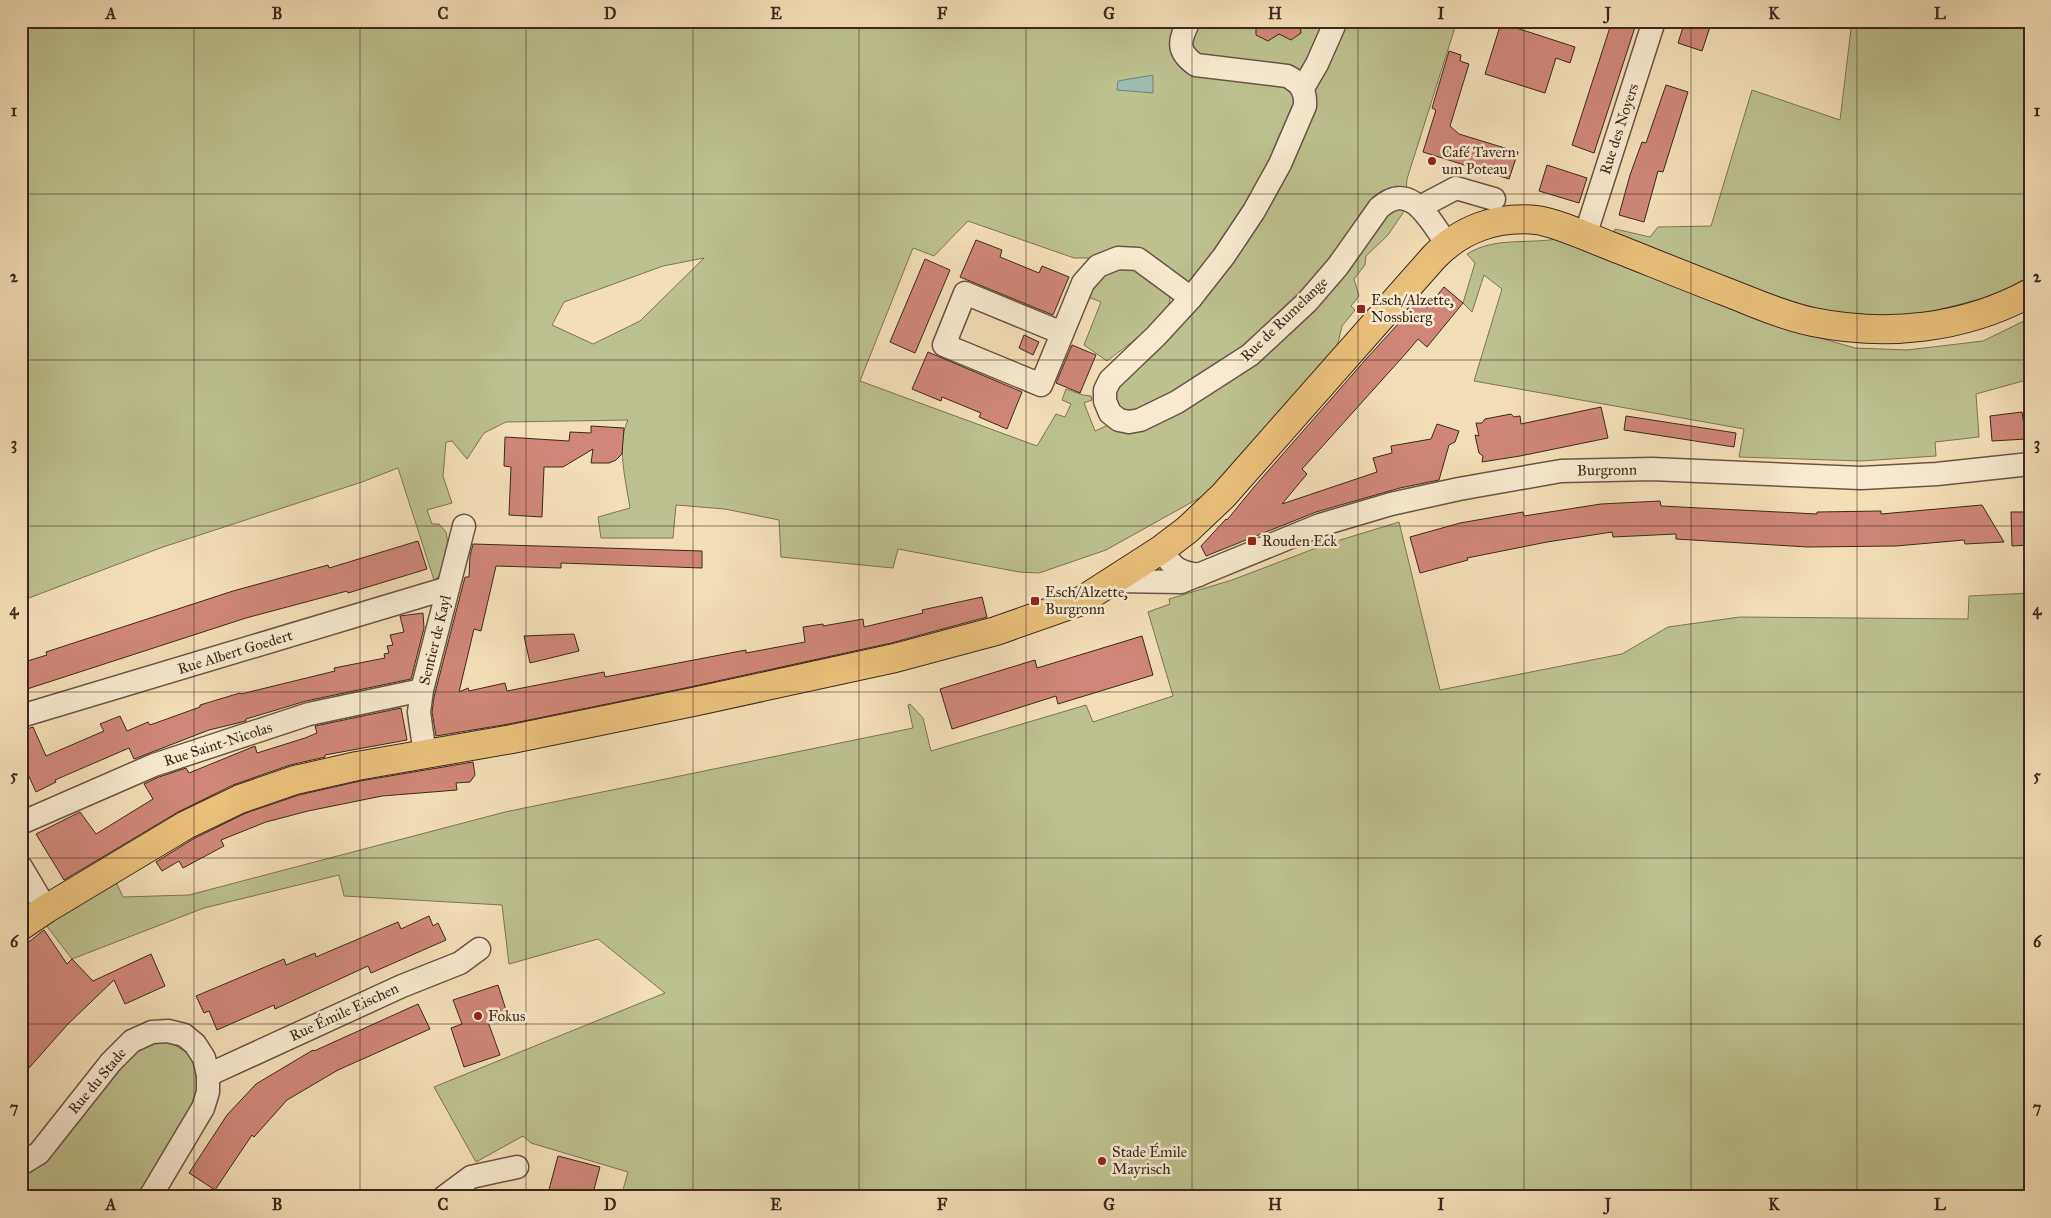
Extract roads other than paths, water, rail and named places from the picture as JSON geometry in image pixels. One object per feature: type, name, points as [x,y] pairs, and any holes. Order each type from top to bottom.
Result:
[{"type":"main road","points":[[21,926],[186,825],[240,799],[295,780],[357,766],[425,755],[684,704],[895,658],[996,632],[1080,602],[1156,553],[1187,530],[1223,496],[1447,244],[1475,228],[1507,220],[1538,220],[1585,236],[1767,308],[1812,322],[1858,329],[1904,330],[1945,323],[2006,306],[2030,293]]},
{"type":"street","points":[[1189,21],[1181,38],[1182,49],[1187,59],[1196,65],[1288,76],[1296,80],[1302,88],[1317,64],[1336,21]]},
{"type":"street","name":"Rue des Noyers","points":[[1585,236],[1654,21]]},
{"type":"street","name":"Rue de Rumelange","points":[[1302,88],[1306,96],[1305,106],[1280,164],[1254,211],[1224,256],[1191,298],[1156,336],[1110,380],[1105,390],[1105,401],[1110,413],[1119,420],[1129,422],[1140,420],[1177,402],[1250,356],[1307,302],[1338,266],[1380,208],[1388,200],[1400,197],[1411,200],[1420,207]]},
{"type":"street","points":[[1447,244],[1420,207],[1456,188],[1494,199]]},
{"type":"street","points":[[1062,333],[965,293],[944,345],[1041,385],[1083,283],[1098,266],[1118,258],[1138,259],[1191,298]]},
{"type":"street","name":"Burgronn","points":[[1115,581],[1181,582],[1320,525],[1390,504],[1560,471],[1652,469],[1861,478],[1937,474],[2030,464]]},
{"type":"street","name":"Sentier de Kayl","points":[[425,755],[419,712],[422,690],[464,526]]},
{"type":"street","points":[[1156,553],[1183,572],[1199,575]]},
{"type":"street","points":[[1156,553],[1164,583]]},
{"type":"street","name":"Rue Albert Goedert","points":[[21,716],[448,588]]},
{"type":"street","name":"Rue Saint-Nicolas","points":[[21,823],[154,765],[309,714],[422,690]]},
{"type":"street","points":[[21,867],[46,909]]},
{"type":"street","name":"Rue Émile Eischen","points":[[208,1075],[402,986],[460,963],[479,949]]},
{"type":"street","name":"Rue du Stade","points":[[21,1164],[39,1153],[111,1062],[132,1041],[152,1032],[168,1031],[184,1035],[195,1044],[204,1058],[208,1075],[208,1092],[203,1108],[150,1197]]},
{"type":"street","points":[[444,1197],[471,1176],[517,1167]]},
{"type":"water","points":[[1153,75],[1153,93],[1117,90],[1118,81]]},
{"type":"place","name":"Café Tavern um Poteau","points":[[1432,161]]},
{"type":"place","name":"Esch/Alzette, Nossbierg","points":[[1361,309]]},
{"type":"place","name":"Rouden Eck","points":[[1252,541]]},
{"type":"place","name":"Esch/Alzette, Burgronn","points":[[1035,601]]},
{"type":"place","name":"Fokus","points":[[478,1016]]},
{"type":"place","name":"Stade Émile Mayrisch","points":[[1102,1161]]}]
